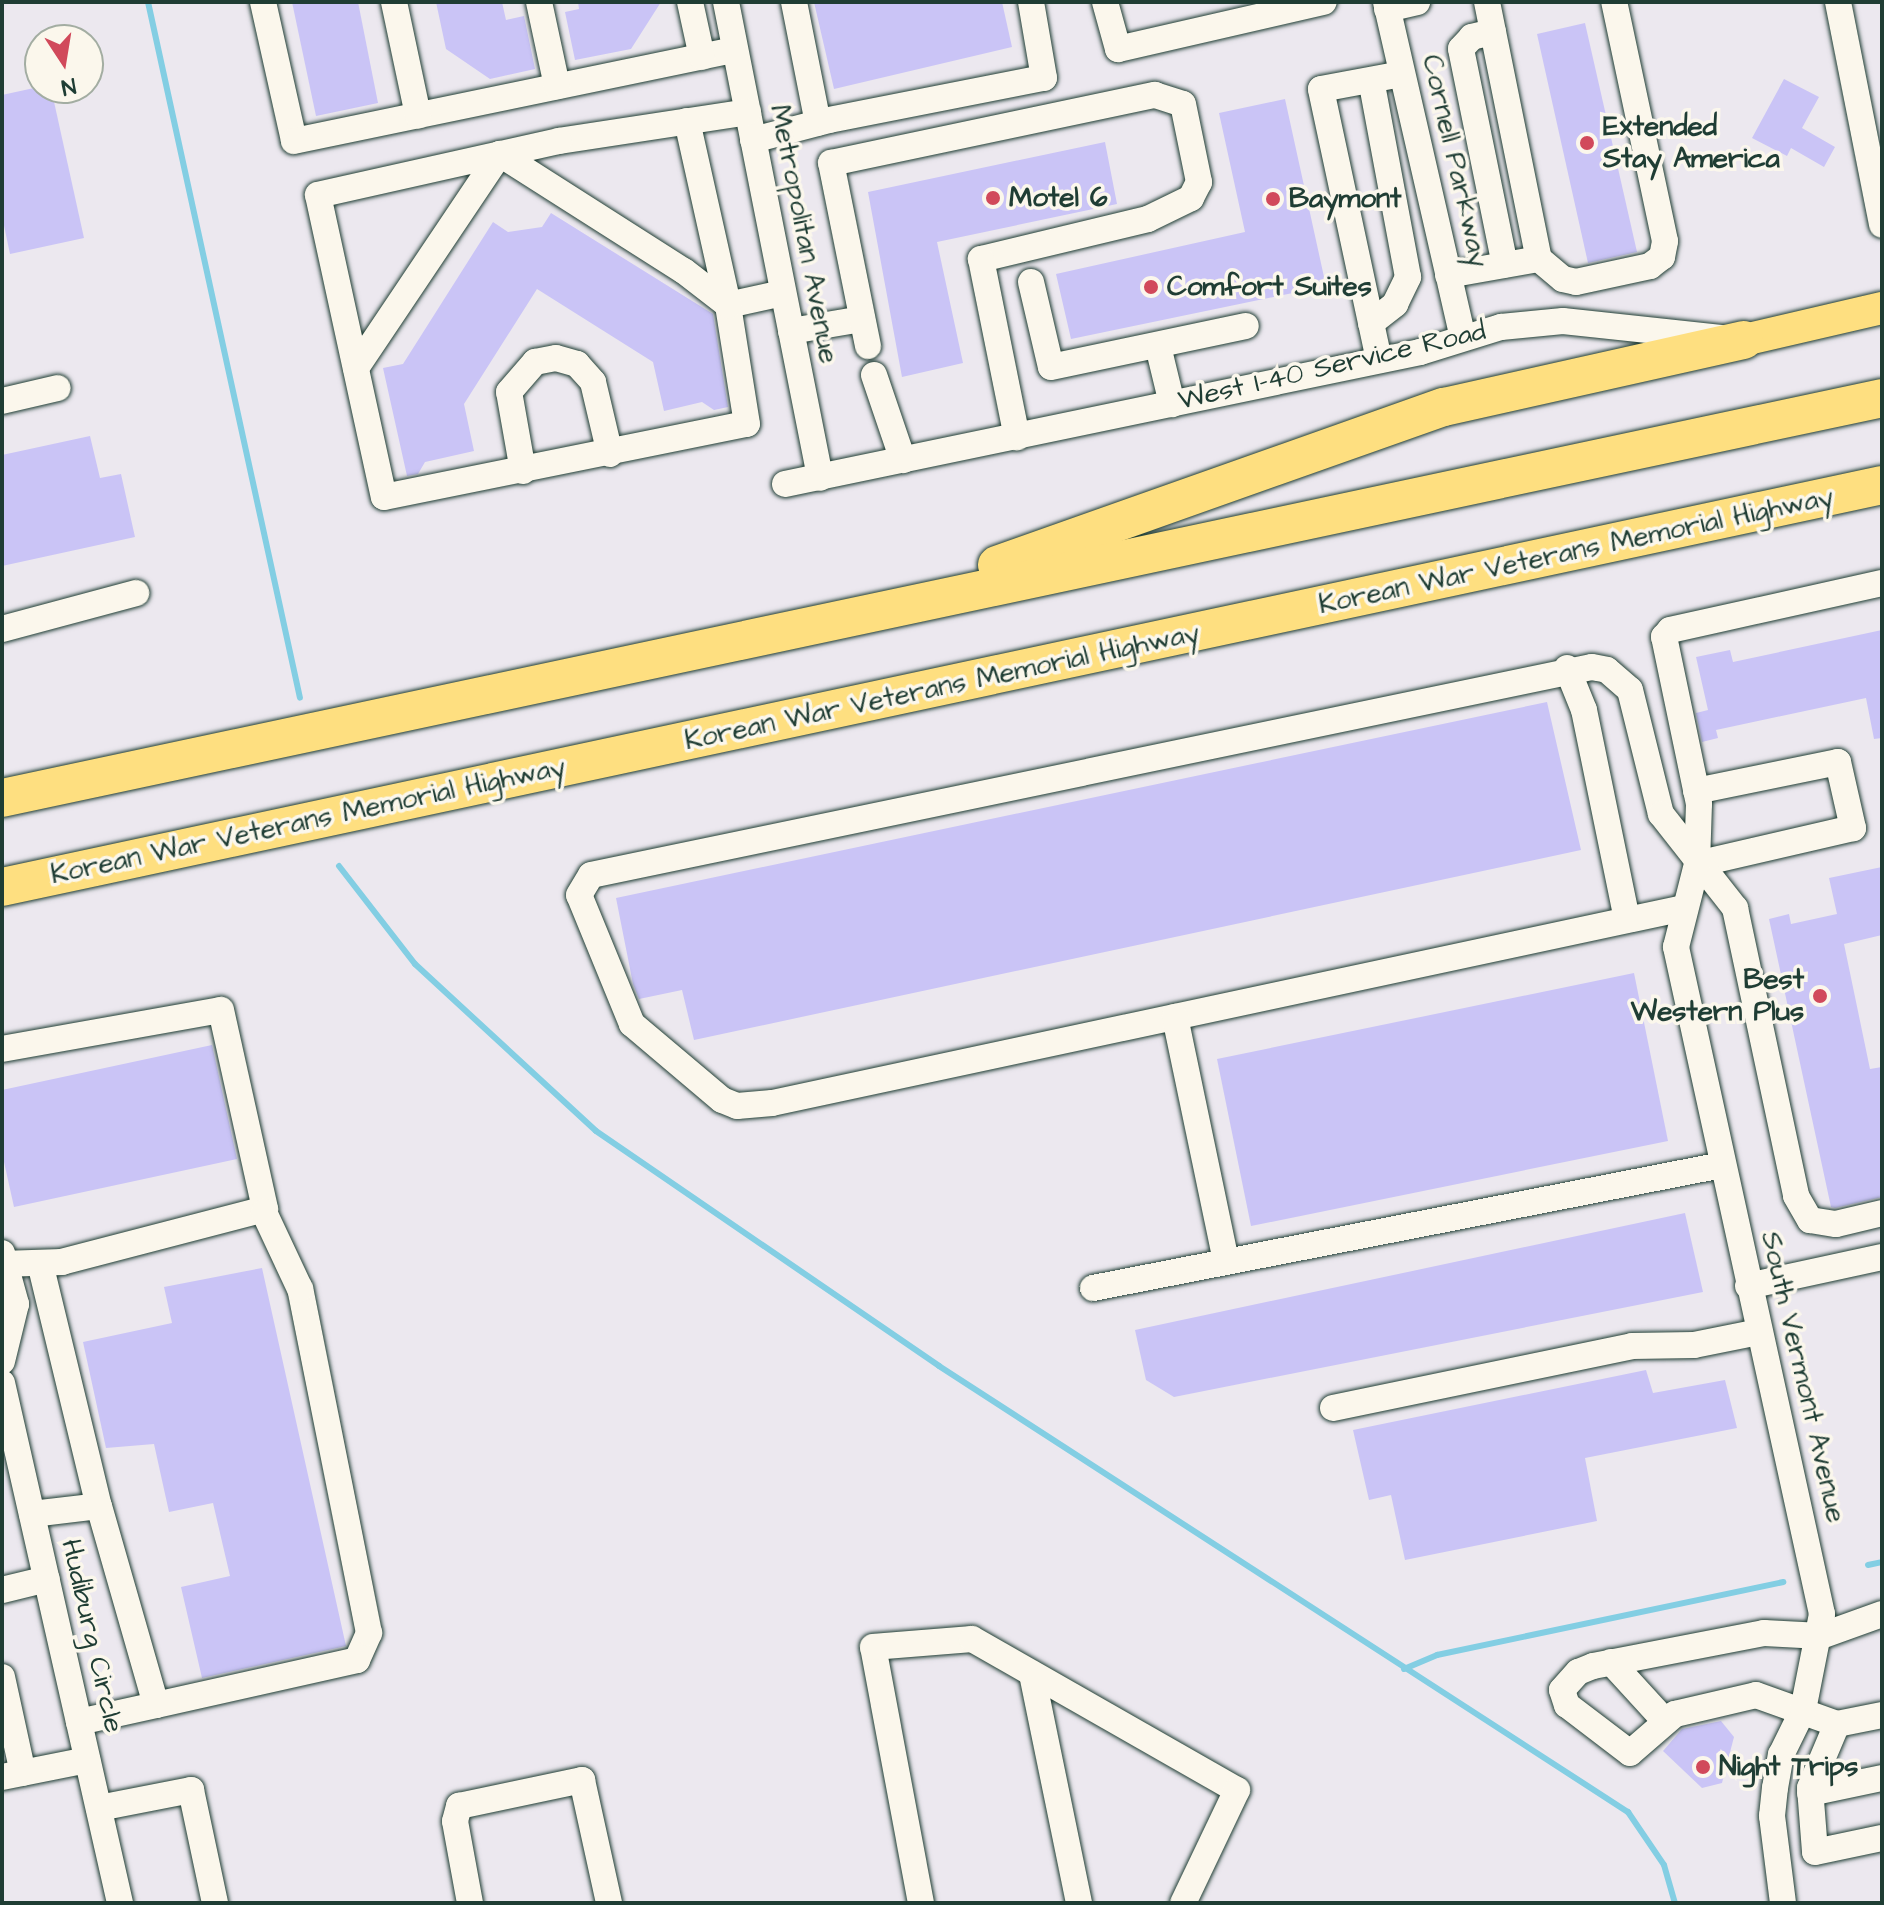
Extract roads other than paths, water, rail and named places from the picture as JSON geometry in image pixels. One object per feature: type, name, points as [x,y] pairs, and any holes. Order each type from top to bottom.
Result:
[{"type":"highway","points":[[851,617],[1444,407],[1744,340]]},
{"type":"highway","points":[[2,798],[1882,398]]},
{"type":"highway","name":"Korean War Veterans Memorial Highway","points":[[2,887],[1882,485]]},
{"type":"highway","points":[[1710,523],[1882,506]]},
{"type":"main road","name":"West I-40 Service Road","points":[[1744,340],[1882,308]]},
{"type":"street","points":[[263,2],[294,141],[735,50]]},
{"type":"street","points":[[394,2],[418,115]]},
{"type":"street","points":[[539,2],[557,86]]},
{"type":"street","points":[[690,2],[702,57]]},
{"type":"street","name":"Metropolitan Avenue","points":[[726,2],[820,478]]},
{"type":"street","points":[[794,2],[818,123]]},
{"type":"street","points":[[753,140],[818,123],[1044,78],[1031,2]]},
{"type":"street","points":[[1105,2],[1118,49],[1324,2]]},
{"type":"street","points":[[1386,5],[1417,2]]},
{"type":"street","points":[[1487,2],[1539,259],[1563,279],[1576,282],[1650,266],[1665,249],[1614,2]]},
{"type":"street","points":[[1838,2],[1882,225]]},
{"type":"street","name":"Cornell Parkway","points":[[1386,5],[1462,335]]},
{"type":"street","points":[[1493,32],[1472,37],[1461,49],[1505,265]]},
{"type":"street","points":[[1379,360],[1321,89],[1402,74]]},
{"type":"street","points":[[1371,80],[1408,277],[1395,304],[1371,323]]},
{"type":"street","points":[[868,346],[831,163],[1155,95],[1183,104],[1199,182],[1191,198],[1148,219],[981,259],[1017,437]]},
{"type":"street","points":[[687,121],[728,305],[747,424],[610,454],[384,497],[318,195],[500,154],[687,121],[748,112]]},
{"type":"street","points":[[500,154],[684,271],[728,305]]},
{"type":"street","points":[[356,368],[500,154]]},
{"type":"street","points":[[1448,275],[1539,259]]},
{"type":"street","points":[[1031,282],[1051,367],[1246,326]]},
{"type":"street","points":[[728,305],[783,293]]},
{"type":"street","points":[[791,331],[862,319]]},
{"type":"street","name":"West I-40 Service Road","points":[[785,484],[1379,360],[1462,335],[1563,321],[1744,340]]},
{"type":"street","points":[[1158,346],[1172,404]]},
{"type":"street","points":[[523,471],[509,392],[535,362],[556,358],[577,364],[593,382],[610,454]]},
{"type":"street","points":[[874,375],[903,460]]},
{"type":"street","points":[[2,401],[58,388]]},
{"type":"street","name":"South Vermont Avenue","points":[[1783,1903],[1774,1802],[1781,1755],[1803,1710],[1821,1636],[1814,1566],[1748,1286],[1676,947],[1697,864],[1696,791],[1664,637],[1670,630],[1882,583]]},
{"type":"street","points":[[2,629],[136,593]]},
{"type":"street","points":[[1567,668],[1584,710],[1627,920]]},
{"type":"street","points":[[1684,908],[772,1103],[737,1106],[722,1100],[632,1024],[579,895],[591,875],[1567,668],[1607,670],[1630,690],[1661,814],[1697,864],[1735,908],[1796,1196],[1810,1220],[1836,1224],[1882,1213]]},
{"type":"street","points":[[1696,791],[1838,762],[1853,828],[1697,864]]},
{"type":"street","points":[[2,1049],[221,1010],[264,1212],[300,1289],[369,1633],[357,1660],[79,1722]]},
{"type":"street","points":[[1175,1017],[1226,1262]]},
{"type":"street","points":[[1093,1288],[1722,1165]]},
{"type":"street","points":[[2,1361],[16,1304],[3,1260],[40,1263],[264,1212]]},
{"type":"street","points":[[1748,1286],[1882,1257]]},
{"type":"street","points":[[40,1263],[99,1506],[156,1705]]},
{"type":"street","points":[[1333,1408],[1632,1346],[1694,1345],[1759,1332]]},
{"type":"street","name":"Hudiburg Circle","points":[[2,1383],[120,1903]]},
{"type":"street","points":[[32,1514],[99,1506]]},
{"type":"street","points":[[2,1590],[47,1579]]},
{"type":"street","points":[[1882,1614],[1821,1636],[1764,1633],[1611,1662],[1578,1672],[1564,1684],[1567,1705],[1630,1753],[1664,1720],[1687,1709],[1756,1695],[1837,1724],[1882,1715]]},
{"type":"street","points":[[921,1903],[873,1647],[972,1639],[1237,1790],[1183,1903]]},
{"type":"street","points":[[1611,1662],[1664,1720]]},
{"type":"street","points":[[1032,1674],[1079,1903]]},
{"type":"street","points":[[2,1677],[13,1775],[87,1760]]},
{"type":"street","points":[[1837,1724],[1810,1793],[1815,1852],[1882,1838]]},
{"type":"street","points":[[1810,1793],[1882,1778]]},
{"type":"street","points":[[470,1903],[455,1821],[459,1806],[582,1780],[609,1903]]},
{"type":"street","points":[[99,1808],[191,1790],[215,1903]]},
{"type":"waterway","points":[[148,2],[300,698]]},
{"type":"waterway","points":[[339,866],[415,964],[596,1131],[939,1366],[1628,1812],[1664,1865],[1675,1903]]},
{"type":"waterway","points":[[1868,1565],[1882,1562]]},
{"type":"waterway","points":[[1404,1669],[1437,1655],[1783,1582]]},
{"type":"place","name":"Extended Stay America","points":[[1587,143]]},
{"type":"place","name":"Motel 6","points":[[993,198]]},
{"type":"place","name":"Baymont","points":[[1273,199]]},
{"type":"place","name":"Comfort Suites","points":[[1151,287]]},
{"type":"place","name":"Best Western Plus","points":[[1820,996]]},
{"type":"place","name":"Night Trips","points":[[1703,1767]]}]
